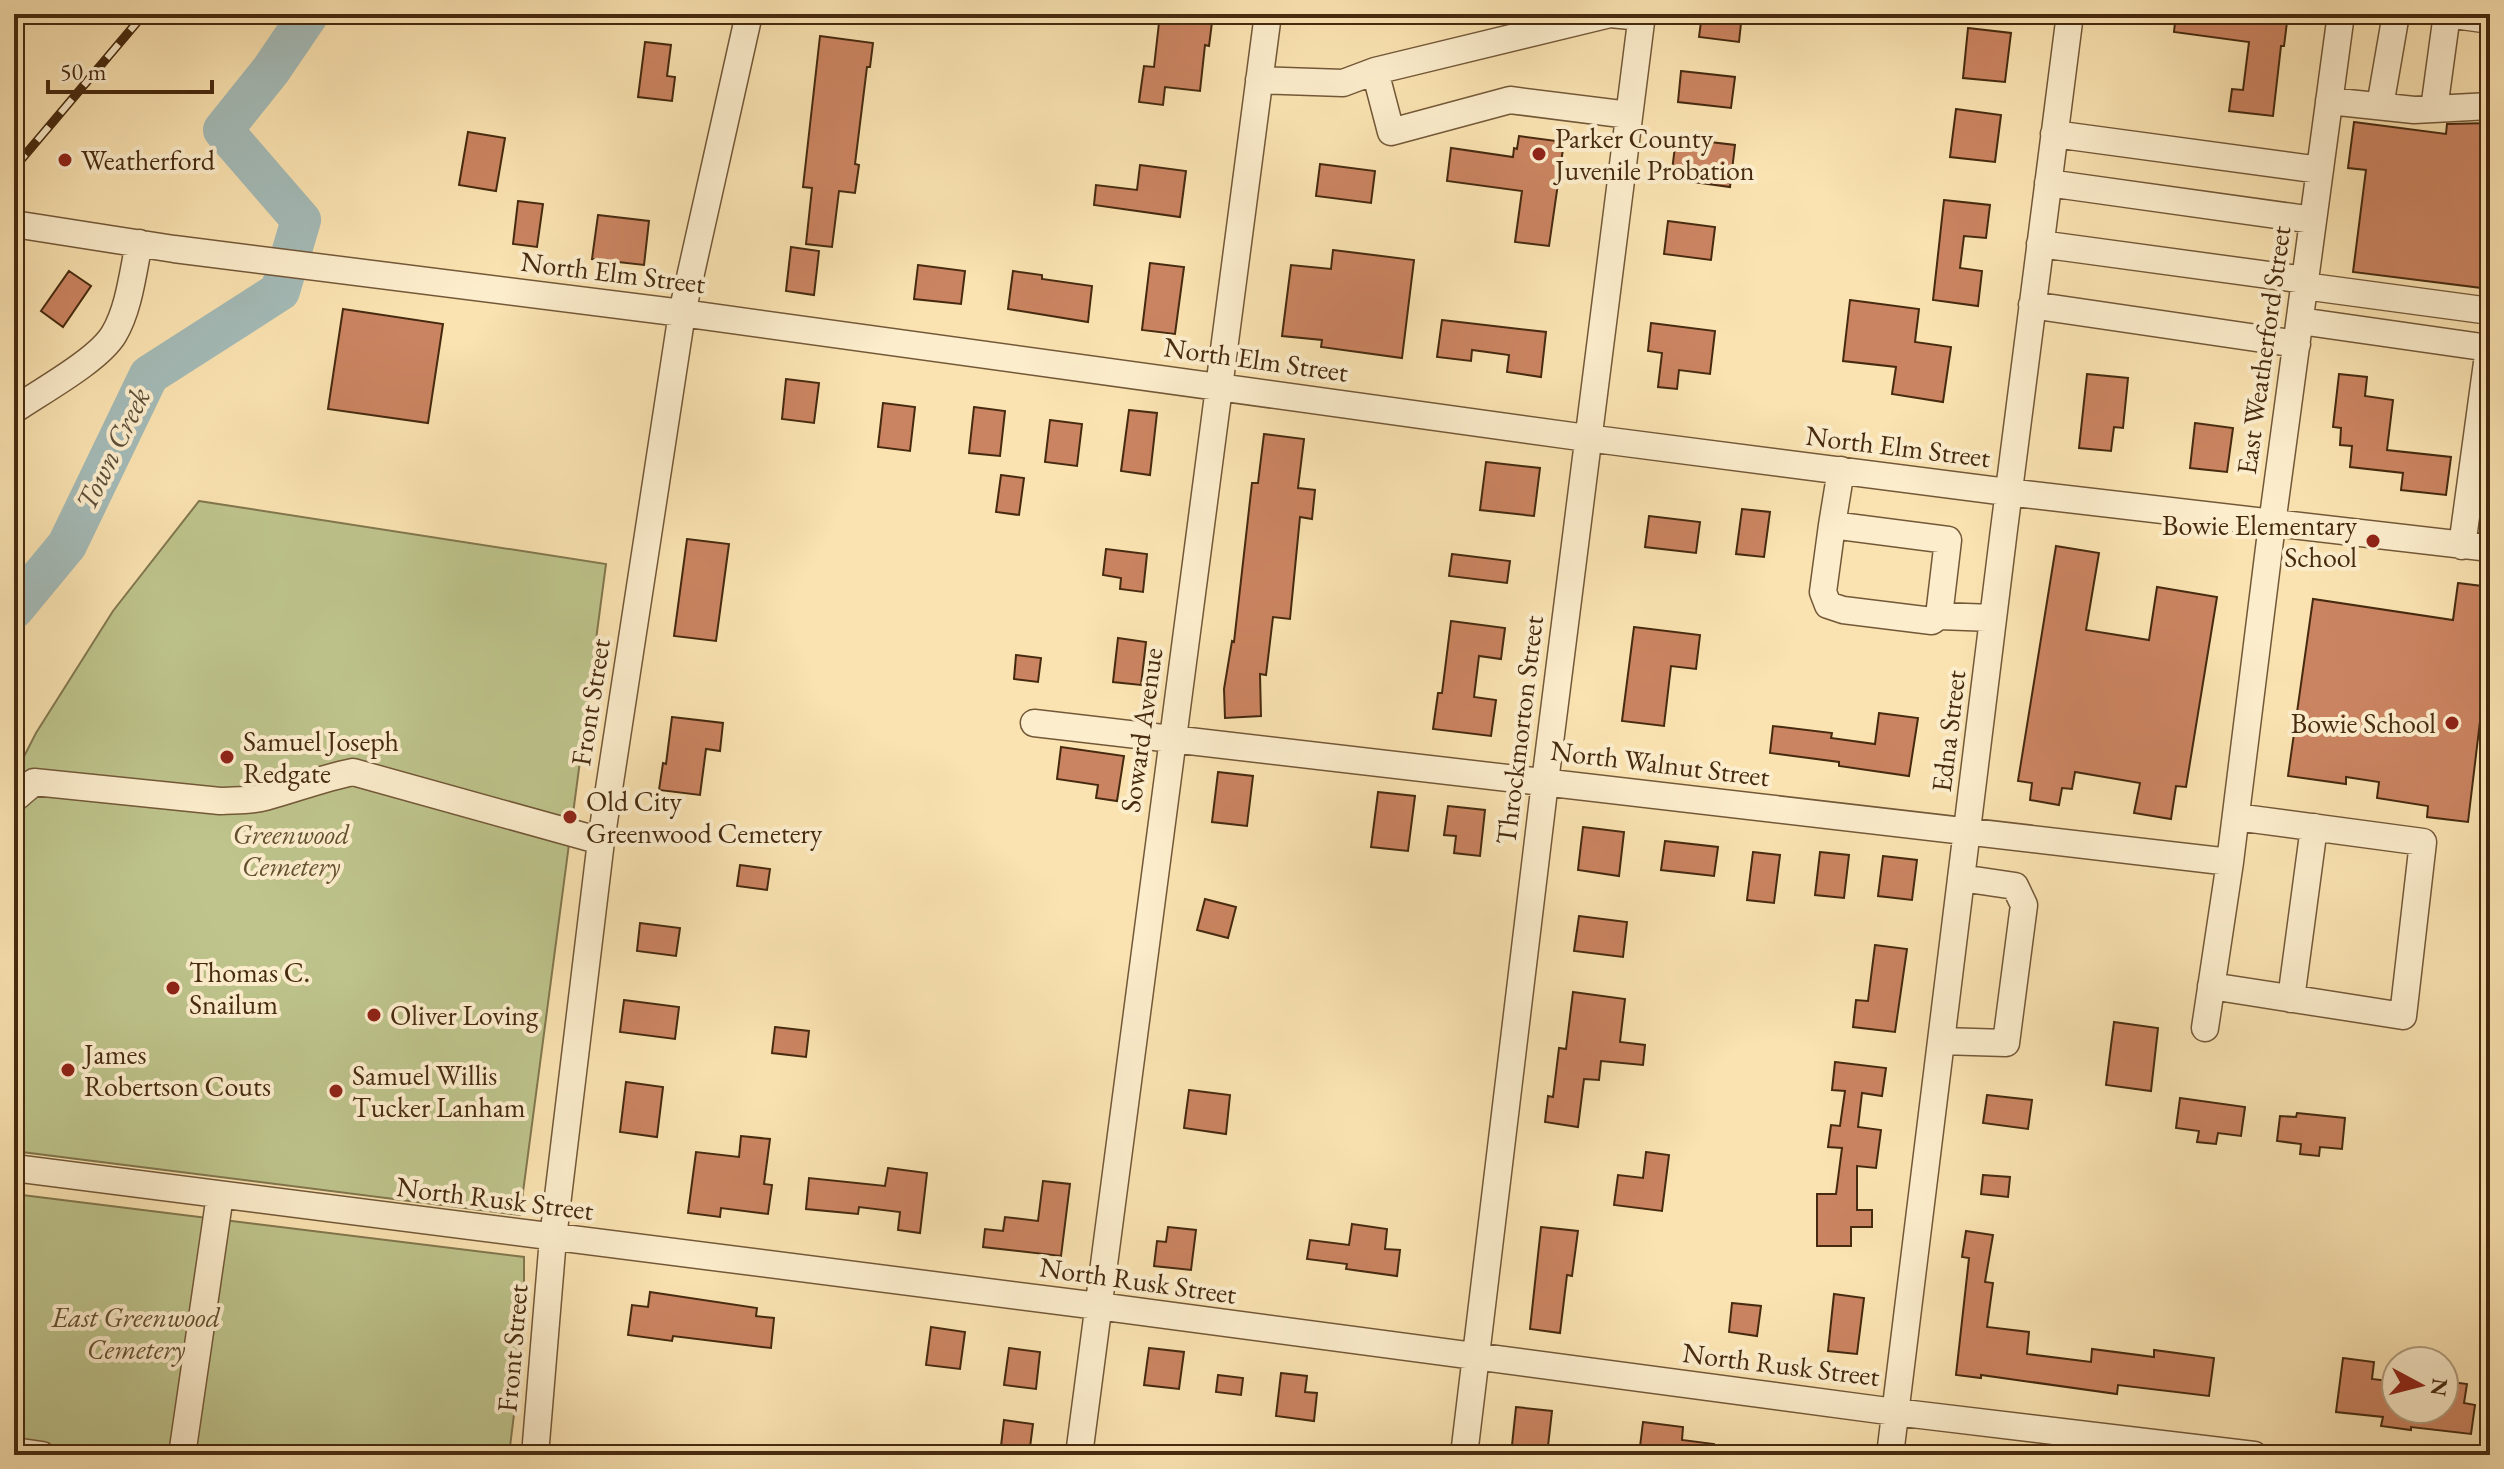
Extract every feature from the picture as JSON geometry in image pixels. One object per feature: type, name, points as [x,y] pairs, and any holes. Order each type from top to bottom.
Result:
[{"type":"street","name":"Front Street","points":[[535,1455],[553,1238],[601,841],[682,313],[749,14]]},
{"type":"street","name":"Soward Avenue","points":[[1079,1455],[1268,14]]},
{"type":"street","points":[[1259,80],[1343,83],[1375,71],[1610,14],[1642,16]]},
{"type":"street","name":"Edna Street","points":[[1890,1455],[1968,833],[2007,492],[2070,14]]},
{"type":"street","name":"East Weatherford Street","points":[[2205,1028],[2230,862],[2341,14]]},
{"type":"street","points":[[2380,106],[2396,14]]},
{"type":"street","points":[[2434,109],[2447,14],[2490,20]]},
{"type":"street","name":"Throckmorton Street","points":[[1464,1455],[1587,438],[1642,16]]},
{"type":"street","points":[[1375,71],[1391,132],[1510,100],[1629,115]]},
{"type":"street","points":[[2329,101],[2414,110],[2490,106]]},
{"type":"street","points":[[2054,134],[2320,170]]},
{"type":"street","points":[[2048,183],[2313,220]]},
{"type":"street","name":"North Elm Street","points":[[14,224],[1587,438],[2007,492],[2490,548]]},
{"type":"street","points":[[14,410],[93,356],[114,335],[126,302],[139,243]]},
{"type":"street","points":[[2040,244],[2490,311]]},
{"type":"street","points":[[2032,305],[2490,349],[2462,546]]},
{"type":"street","points":[[1841,470],[1823,592],[1828,605],[1843,610],[1932,621],[1939,616],[1993,618]]},
{"type":"street","points":[[1832,525],[1948,540],[1939,616]]},
{"type":"street","name":"North Walnut Street","points":[[1034,723],[2230,862]]},
{"type":"street","points":[[14,799],[34,782],[232,801],[262,798],[315,780],[353,772],[601,841]]},
{"type":"street","points":[[2211,986],[2403,1016],[2423,842],[2236,817]]},
{"type":"street","points":[[2291,999],[2314,827]]},
{"type":"street","points":[[1941,1041],[2006,1043],[2024,905],[2015,886],[1961,878]]},
{"type":"street","name":"North Rusk Street","points":[[14,1168],[1098,1306],[1895,1412],[2254,1455]]},
{"type":"street","points":[[182,1455],[220,1195]]},
{"type":"street","points":[[14,1451],[42,1455]]},
{"type":"green space","name":"Greenwood Cemetery","points":[[199,501],[606,564],[520,1215],[14,1151],[14,776],[36,733],[113,611]]},
{"type":"green space","name":"East Greenwood Cemetery","points":[[14,1194],[524,1257],[524,1333],[509,1455],[14,1455]]},
{"type":"building","points":[[1160,14],[1213,14],[1209,46],[1205,45],[1200,91],[1165,87],[1163,105],[1139,102],[1144,66],[1154,67]]},
{"type":"building","points":[[1702,14],[1742,14],[1739,42],[1699,37]]},
{"type":"building","points":[[2176,14],[2288,14],[2273,116],[2229,111],[2232,89],[2243,90],[2249,42],[2174,32]]},
{"type":"building","points":[[1968,28],[2011,33],[2005,82],[1963,78]]},
{"type":"building","points":[[820,36],[873,43],[870,67],[867,67],[855,164],[859,165],[855,193],[839,191],[832,247],[806,244],[812,188],[803,187]]},
{"type":"building","points":[[645,42],[671,45],[667,76],[675,77],[672,101],[638,97]]},
{"type":"building","points":[[1681,71],[1735,77],[1731,108],[1678,102]]},
{"type":"building","points":[[1956,109],[2001,115],[1995,162],[1950,157]]},
{"type":"building","points":[[2354,122],[2446,134],[2447,124],[2490,123],[2490,289],[2353,272],[2366,170],[2348,168]]},
{"type":"building","points":[[468,132],[505,138],[496,191],[459,185]]},
{"type":"building","points":[[1519,136],[1564,142],[1549,246],[1515,242],[1522,191],[1447,181],[1451,148],[1513,157]]},
{"type":"building","points":[[1676,138],[1735,145],[1730,187],[1671,179]]},
{"type":"building","points":[[1320,164],[1375,171],[1371,203],[1316,196]]},
{"type":"building","points":[[1140,165],[1186,171],[1180,217],[1094,205],[1096,185],[1137,190]]},
{"type":"building","points":[[1944,200],[1990,205],[1986,238],[1964,236],[1960,268],[1982,271],[1978,306],[1933,300]]},
{"type":"building","points":[[518,201],[543,204],[537,247],[513,244]]},
{"type":"building","points":[[598,215],[649,221],[644,265],[592,259]]},
{"type":"building","points":[[1668,221],[1715,227],[1711,260],[1664,254]]},
{"type":"building","points":[[791,247],[819,251],[814,295],[786,291]]},
{"type":"building","points":[[1333,250],[1414,260],[1402,358],[1321,347],[1322,340],[1282,336],[1291,265],[1331,269]]},
{"type":"building","points":[[1150,263],[1184,267],[1175,334],[1142,330]]},
{"type":"building","points":[[918,265],[965,271],[961,304],[914,299]]},
{"type":"building","points":[[69,271],[91,286],[63,327],[41,311]]},
{"type":"building","points":[[1013,271],[1042,275],[1042,279],[1092,286],[1088,322],[1008,309]]},
{"type":"building","points":[[1850,300],[1919,309],[1915,342],[1951,347],[1943,402],[1892,394],[1896,367],[1843,361]]},
{"type":"building","points":[[343,309],[443,324],[428,423],[328,409]]},
{"type":"building","points":[[1442,320],[1546,332],[1541,377],[1507,372],[1509,355],[1472,350],[1471,361],[1437,357]]},
{"type":"building","points":[[1651,323],[1715,331],[1710,374],[1679,370],[1677,389],[1658,387],[1662,353],[1648,351]]},
{"type":"building","points":[[2087,374],[2128,378],[2123,428],[2114,427],[2111,451],[2079,448]]},
{"type":"building","points":[[2339,374],[2367,377],[2365,396],[2393,400],[2387,450],[2451,457],[2446,495],[2401,490],[2403,473],[2350,467],[2352,446],[2340,445],[2341,428],[2333,427]]},
{"type":"building","points":[[786,379],[819,383],[814,423],[782,419]]},
{"type":"building","points":[[883,403],[915,407],[910,451],[878,447]]},
{"type":"building","points":[[974,407],[1005,411],[1000,456],[969,453]]},
{"type":"building","points":[[1129,410],[1157,413],[1150,475],[1121,471]]},
{"type":"building","points":[[1050,420],[1082,424],[1077,466],[1045,462]]},
{"type":"building","points":[[2195,423],[2233,428],[2227,472],[2190,468]]},
{"type":"building","points":[[1264,434],[1304,439],[1298,488],[1315,490],[1312,519],[1300,517],[1290,619],[1273,617],[1266,675],[1260,674],[1261,716],[1225,718],[1224,689],[1234,642],[1252,483],[1258,483]]},
{"type":"building","points":[[1486,462],[1540,468],[1534,516],[1480,510]]},
{"type":"building","points":[[1001,475],[1024,478],[1019,515],[996,512]]},
{"type":"building","points":[[1742,509],[1770,512],[1764,557],[1736,554]]},
{"type":"building","points":[[1649,516],[1700,522],[1696,553],[1645,547]]},
{"type":"building","points":[[687,539],[729,544],[716,641],[674,636]]},
{"type":"building","points":[[2056,546],[2099,553],[2086,630],[2149,640],[2157,587],[2217,597],[2186,787],[2176,786],[2171,819],[2134,813],[2140,783],[2075,772],[2072,789],[2062,788],[2059,805],[2030,800],[2032,783],[2018,781]]},
{"type":"building","points":[[1106,549],[1147,554],[1143,592],[1120,589],[1121,578],[1103,575]]},
{"type":"building","points":[[1452,554],[1510,561],[1507,583],[1449,576]]},
{"type":"building","points":[[2458,583],[2490,587],[2490,654],[2486,685],[2490,686],[2490,714],[2481,713],[2468,822],[2427,817],[2428,806],[2377,798],[2379,782],[2346,777],[2346,784],[2288,776],[2313,599],[2453,620]]},
{"type":"building","points":[[1451,621],[1505,628],[1501,659],[1479,656],[1474,697],[1496,700],[1491,736],[1433,729],[1438,693],[1442,693]]},
{"type":"building","points":[[1634,627],[1700,635],[1696,669],[1671,666],[1664,726],[1622,721]]},
{"type":"building","points":[[1118,638],[1146,642],[1141,685],[1113,682]]},
{"type":"building","points":[[1016,655],[1041,658],[1038,682],[1014,679]]},
{"type":"building","points":[[1879,713],[1918,718],[1909,776],[1770,753],[1773,726],[1832,733],[1831,738],[1875,744]]},
{"type":"building","points":[[672,717],[723,723],[720,751],[706,749],[700,795],[659,790]]},
{"type":"building","points":[[1061,747],[1124,756],[1117,801],[1096,798],[1098,785],[1057,779]]},
{"type":"building","points":[[1218,772],[1253,776],[1247,826],[1212,822]]},
{"type":"building","points":[[1378,792],[1415,796],[1408,851],[1371,847]]},
{"type":"building","points":[[1448,806],[1485,810],[1480,856],[1454,853],[1456,836],[1444,835]]},
{"type":"building","points":[[1583,827],[1624,832],[1619,876],[1578,870]]},
{"type":"building","points":[[1665,841],[1718,847],[1714,876],[1661,870]]},
{"type":"building","points":[[1753,852],[1780,855],[1774,903],[1747,900]]},
{"type":"building","points":[[1820,852],[1849,855],[1844,898],[1815,895]]},
{"type":"building","points":[[1883,856],[1917,860],[1912,900],[1878,896]]},
{"type":"building","points":[[740,865],[770,869],[767,890],[737,886]]},
{"type":"building","points":[[1205,899],[1236,907],[1228,938],[1197,930]]},
{"type":"building","points":[[1579,916],[1627,922],[1623,957],[1574,951]]},
{"type":"building","points":[[640,923],[680,928],[676,956],[637,951]]},
{"type":"building","points":[[1875,945],[1907,949],[1895,1032],[1853,1027],[1856,1000],[1868,1001]]},
{"type":"building","points":[[1573,992],[1625,999],[1620,1042],[1645,1045],[1643,1065],[1601,1061],[1599,1080],[1584,1079],[1578,1127],[1545,1122],[1548,1096],[1553,1097],[1559,1048],[1566,1049]]},
{"type":"building","points":[[624,1000],[679,1007],[675,1039],[620,1032]]},
{"type":"building","points":[[2114,1022],[2158,1028],[2151,1091],[2106,1085]]},
{"type":"building","points":[[775,1027],[809,1031],[806,1057],[772,1053]]},
{"type":"building","points":[[1835,1062],[1886,1068],[1882,1096],[1862,1093],[1858,1127],[1881,1130],[1876,1168],[1857,1166],[1857,1210],[1872,1210],[1872,1227],[1851,1227],[1851,1246],[1817,1246],[1817,1194],[1836,1194],[1842,1148],[1828,1147],[1831,1125],[1840,1126],[1845,1091],[1832,1090]]},
{"type":"building","points":[[626,1082],[663,1087],[657,1137],[620,1132]]},
{"type":"building","points":[[1189,1090],[1230,1095],[1226,1134],[1184,1128]]},
{"type":"building","points":[[1987,1095],[2032,1100],[2028,1129],[1983,1123]]},
{"type":"building","points":[[2180,1098],[2245,1107],[2241,1136],[2218,1133],[2216,1144],[2197,1142],[2199,1131],[2176,1128]]},
{"type":"building","points":[[2297,1113],[2345,1118],[2342,1149],[2320,1147],[2319,1156],[2300,1154],[2301,1144],[2277,1141],[2280,1116],[2296,1117]]},
{"type":"building","points":[[741,1136],[770,1139],[764,1184],[772,1185],[768,1214],[721,1208],[720,1217],[688,1213],[696,1152],[739,1157]]},
{"type":"building","points":[[1646,1152],[1669,1155],[1662,1211],[1614,1205],[1618,1175],[1643,1178]]},
{"type":"building","points":[[888,1168],[927,1173],[920,1233],[898,1230],[900,1212],[859,1207],[858,1214],[806,1209],[809,1178],[885,1186]]},
{"type":"building","points":[[1983,1175],[2010,1177],[2008,1197],[1981,1194]]},
{"type":"building","points":[[1043,1181],[1070,1184],[1061,1256],[983,1247],[985,1229],[1003,1231],[1005,1217],[1038,1221]]},
{"type":"building","points":[[1352,1224],[1387,1229],[1385,1249],[1400,1250],[1397,1276],[1346,1269],[1347,1264],[1307,1259],[1310,1240],[1349,1245]]},
{"type":"building","points":[[1168,1227],[1196,1230],[1191,1270],[1154,1266],[1157,1241],[1166,1242]]},
{"type":"building","points":[[1541,1227],[1578,1231],[1572,1276],[1567,1275],[1560,1333],[1530,1329]]},
{"type":"building","points":[[1966,1231],[1993,1235],[1985,1282],[1993,1283],[1987,1327],[2029,1332],[2027,1354],[2091,1362],[2092,1349],[2154,1357],[2154,1350],[2214,1358],[2209,1396],[2118,1385],[2117,1394],[1981,1375],[1981,1378],[1956,1375],[1969,1258],[1962,1257]]},
{"type":"building","points":[[650,1292],[757,1308],[756,1316],[774,1318],[771,1348],[673,1336],[672,1341],[628,1335],[632,1305],[648,1307]]},
{"type":"building","points":[[1834,1294],[1864,1298],[1857,1354],[1828,1351]]},
{"type":"building","points":[[1732,1303],[1761,1306],[1757,1336],[1729,1332]]},
{"type":"building","points":[[931,1327],[965,1332],[960,1369],[926,1365]]},
{"type":"building","points":[[1009,1348],[1040,1352],[1036,1389],[1004,1385]]},
{"type":"building","points":[[1149,1348],[1184,1352],[1179,1389],[1144,1385]]},
{"type":"building","points":[[2343,1358],[2374,1362],[2372,1379],[2380,1380],[2380,1417],[2336,1412]]},
{"type":"building","points":[[1281,1373],[1307,1376],[1305,1392],[1317,1393],[1314,1421],[1276,1416]]},
{"type":"building","points":[[1218,1375],[1243,1378],[1241,1395],[1216,1392]]},
{"type":"building","points":[[2460,1383],[2467,1384],[2464,1403],[2475,1405],[2471,1434],[2381,1426],[2460,1425]]},
{"type":"building","points":[[1516,1407],[1552,1411],[1547,1455],[1511,1455]]},
{"type":"building","points":[[1004,1420],[1033,1424],[1029,1455],[1000,1455]]},
{"type":"building","points":[[1643,1422],[1683,1427],[1682,1440],[1714,1444],[1713,1455],[1639,1455]]},
{"type":"waterway","name":"Town Creek","points":[[14,609],[67,545],[149,375],[280,291],[301,220],[223,130],[271,70],[309,14]]},
{"type":"railway","points":[[14,168],[144,14]]},
{"type":"place","name":"Parker County Juvenile Probation","points":[[1539,154]]},
{"type":"place","name":"Weatherford","points":[[65,160]]},
{"type":"place","name":"Bowie Elementary School","points":[[2373,541]]},
{"type":"place","name":"Bowie School","points":[[2452,723]]},
{"type":"place","name":"Samuel Joseph Redgate","points":[[227,757]]},
{"type":"place","name":"Old City Greenwood Cemetery","points":[[570,817]]},
{"type":"place","name":"Thomas C. Snailum","points":[[173,988]]},
{"type":"place","name":"Oliver Loving","points":[[374,1015]]},
{"type":"place","name":"James Robertson Couts","points":[[68,1070]]},
{"type":"place","name":"Samuel Willis Tucker Lanham","points":[[336,1091]]}]
